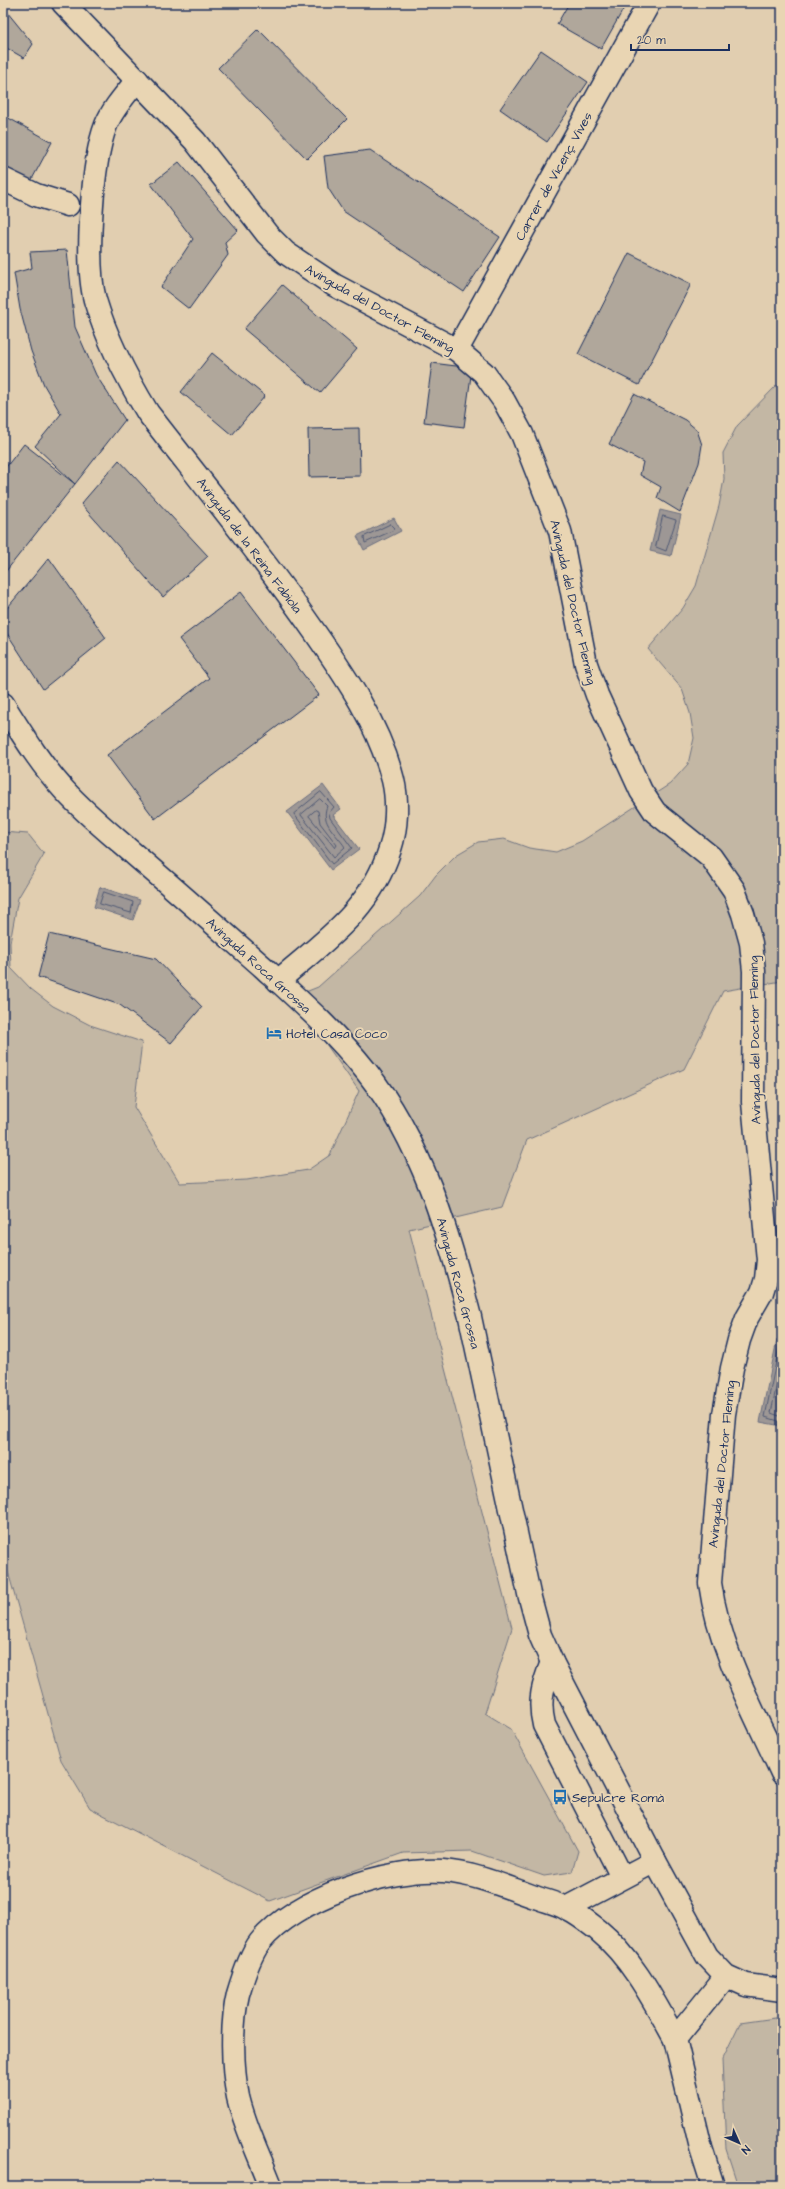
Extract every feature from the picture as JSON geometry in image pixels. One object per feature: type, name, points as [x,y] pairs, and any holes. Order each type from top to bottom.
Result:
[{"type":"street","name":"Avinguda del Doctor Fleming","points":[[63,3],[195,141],[267,234],[286,253],[334,285],[457,350],[484,373],[504,401],[522,434],[560,531],[586,664],[597,696],[641,791],[655,812],[667,823],[696,843],[722,870],[734,890],[751,943],[754,971],[753,1102],[768,1260],[766,1279],[762,1292],[747,1318],[739,1340],[732,1368],[724,1414],[710,1583],[713,1609],[722,1641],[782,1773]]},
{"type":"street","name":"Carrer de Vicenç Vives","points":[[457,350],[650,3]]},
{"type":"street","name":"Avinguda de la Reina Fabiola","points":[[137,80],[120,102],[106,124],[98,154],[92,215],[91,261],[95,298],[105,327],[132,386],[148,413],[264,562],[335,661],[372,723],[385,754],[394,782],[396,814],[391,847],[376,883],[364,902],[345,923],[278,981]]},
{"type":"street","points":[[3,179],[36,195],[68,205]]},
{"type":"street","name":"Avinguda Roca Grossa","points":[[3,704],[44,767],[81,808],[278,981],[312,1013],[366,1071],[404,1129],[439,1210],[470,1317],[529,1594],[540,1635],[552,1662],[655,1861],[707,1956],[726,1976],[746,1985],[782,1990]]},
{"type":"street","points":[[552,1662],[543,1685],[540,1709],[544,1725],[622,1877]]},
{"type":"street","points":[[566,1908],[622,1877],[655,1861]]},
{"type":"street","points":[[271,2186],[238,2096],[234,2031],[238,1996],[246,1970],[259,1943],[280,1921],[303,1906],[336,1892],[382,1878],[412,1871],[444,1871],[472,1876],[566,1908],[598,1930],[619,1950],[658,2010],[674,2039],[701,2148],[713,2186]]},
{"type":"street","points":[[674,2039],[726,1976]]},
{"type":"shaded area","points":[[776,386],[782,386],[782,981],[723,991],[684,1069],[527,1140],[502,1207],[409,1229],[512,1628],[485,1713],[511,1729],[578,1851],[572,1872],[544,1876],[472,1851],[403,1853],[270,1901],[90,1808],[61,1760],[3,1554],[3,832],[28,834],[44,854],[18,898],[10,943],[11,968],[31,989],[53,1006],[90,1025],[142,1042],[134,1107],[180,1183],[247,1180],[308,1170],[330,1155],[359,1091],[293,997],[318,987],[420,896],[436,875],[456,855],[478,842],[504,839],[529,848],[556,852],[582,841],[670,784],[688,764],[694,738],[690,713],[682,689],[648,649],[683,608],[696,586],[719,506],[724,479],[723,453],[737,426]]},
{"type":"shaded area","points":[[782,2018],[782,2186],[738,2186],[726,2149],[722,2060],[740,2023]]},
{"type":"water","points":[[660,510],[681,515],[671,556],[650,551]]},
{"type":"water","points":[[394,518],[401,531],[364,550],[357,536]]},
{"type":"water","points":[[323,785],[341,809],[333,815],[359,849],[331,870],[287,812]]},
{"type":"water","points":[[100,887],[140,900],[133,920],[94,907]]},
{"type":"water","points":[[777,1340],[782,1341],[782,1426],[760,1422]]},
{"type":"building","points":[[569,3],[615,3],[624,8],[601,49],[557,24]]},
{"type":"building","points":[[3,7],[33,44],[24,58],[3,46]]},
{"type":"building","points":[[258,29],[347,119],[307,159],[218,68]]},
{"type":"building","points":[[541,50],[588,82],[547,142],[500,109]]},
{"type":"building","points":[[3,115],[52,142],[31,181],[3,166]]},
{"type":"building","points":[[370,150],[500,237],[464,292],[343,211],[328,188],[324,156]]},
{"type":"building","points":[[179,162],[238,230],[225,242],[228,255],[189,309],[161,287],[193,239],[151,184]]},
{"type":"building","points":[[67,250],[75,327],[96,375],[125,420],[75,484],[35,446],[61,414],[44,385],[31,351],[20,309],[14,273],[32,268],[30,252]]},
{"type":"building","points":[[629,253],[691,284],[639,385],[578,354]]},
{"type":"building","points":[[282,285],[357,349],[320,393],[244,329]]},
{"type":"building","points":[[212,353],[265,396],[232,435],[181,392]]},
{"type":"building","points":[[432,363],[472,368],[464,427],[424,422]]},
{"type":"building","points":[[634,394],[685,420],[697,430],[702,445],[699,463],[680,512],[657,498],[661,487],[640,475],[643,462],[609,444]]},
{"type":"building","points":[[359,428],[360,476],[309,477],[308,429]]},
{"type":"building","points":[[24,444],[75,484],[3,575],[3,471]]},
{"type":"building","points":[[119,460],[208,556],[163,597],[81,504]]},
{"type":"building","points":[[49,558],[106,638],[43,689],[3,627],[3,613]]},
{"type":"building","points":[[241,592],[319,695],[155,819],[107,755],[209,678],[179,639]]},
{"type":"building","points":[[49,934],[156,959],[202,1007],[171,1043],[120,1005],[38,977]]},
{"type":"place","name":"Hotel Casa Coco","points":[[274,1033]]},
{"type":"place","name":"Sepulcre Romà","points":[[560,1797]]}]
